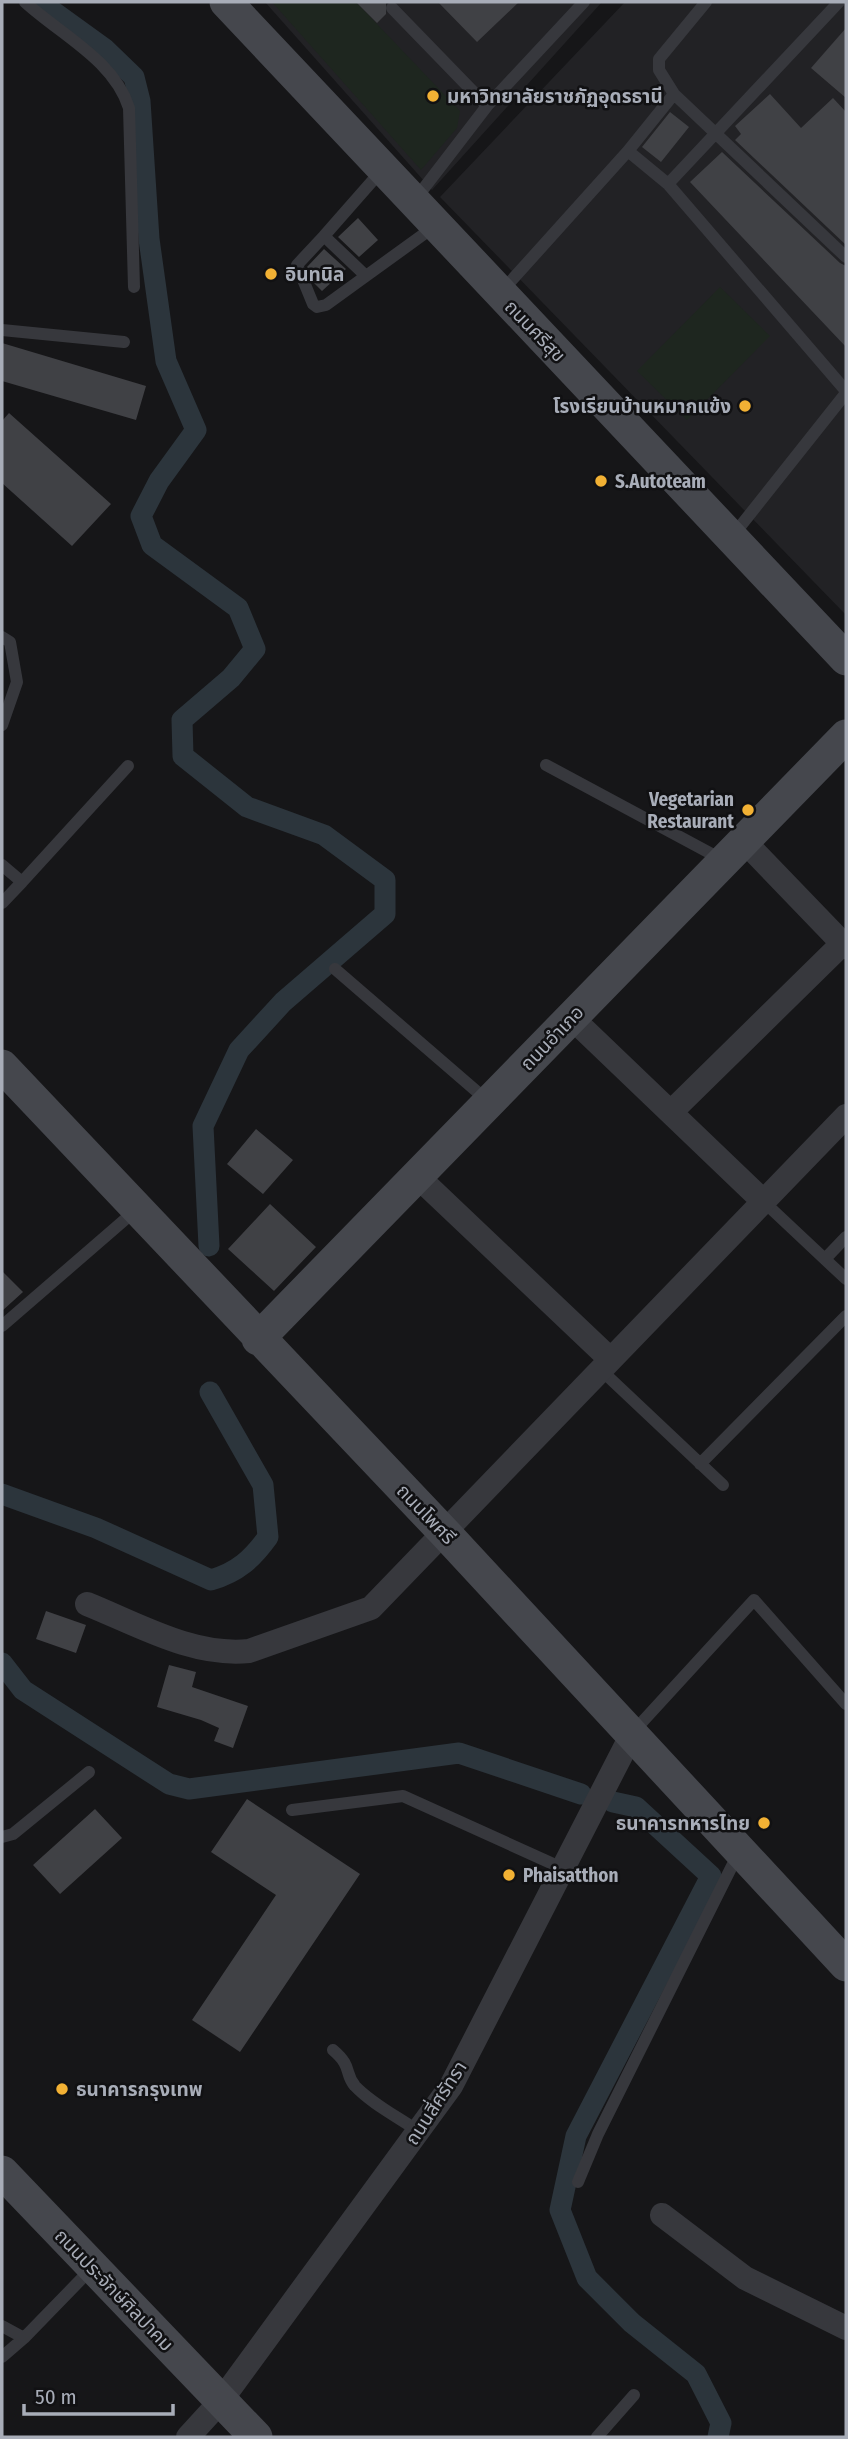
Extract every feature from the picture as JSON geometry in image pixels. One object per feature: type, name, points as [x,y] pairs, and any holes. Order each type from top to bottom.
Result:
[{"type":"main road","name":"ถนนศรีสุข","points":[[226,2],[846,659]]},
{"type":"main road","name":"ถนนอำเภอ","points":[[258,1339],[846,736]]},
{"type":"main road","name":"ถนนโพศรี","points":[[2,1066],[258,1339],[443,1531],[846,1965]]},
{"type":"main road","name":"ถนนประจักษ์ศิลปาคม","points":[[2,2172],[256,2437]]},
{"type":"street","points":[[672,1111],[844,945],[735,851]]},
{"type":"street","points":[[572,1018],[672,1111],[763,1202]]},
{"type":"street","points":[[87,1604],[192,1646],[230,1653],[249,1651],[371,1608],[846,1116]]},
{"type":"street","points":[[417,1176],[605,1364]]},
{"type":"street","name":"ถนนสี่ศรัทรา","points":[[188,2437],[220,2402],[451,2086],[631,1736]]},
{"type":"street","points":[[662,2214],[745,2278],[846,2328]]},
{"type":"lane","points":[[25,2],[54,28],[104,65],[122,88],[129,108],[134,287]]},
{"type":"lane","points":[[382,170],[297,265],[313,304],[326,305],[366,276],[424,214],[486,106],[584,2]]},
{"type":"lane","points":[[706,2],[659,58],[659,70],[674,94],[846,257]]},
{"type":"lane","points":[[668,184],[839,2]]},
{"type":"lane","points":[[392,8],[486,106]]},
{"type":"lane","points":[[500,294],[628,151],[674,94]]},
{"type":"lane","points":[[628,151],[668,184],[846,392],[731,538]]},
{"type":"lane","points":[[324,236],[366,276]]},
{"type":"lane","points":[[2,330],[124,342]]},
{"type":"lane","points":[[2,637],[10,642],[17,682],[2,725]]},
{"type":"lane","points":[[546,765],[735,851]]},
{"type":"lane","points":[[2,903],[128,766]]},
{"type":"lane","points":[[2,865],[22,882]]},
{"type":"lane","points":[[335,969],[489,1102]]},
{"type":"lane","points":[[763,1202],[846,1279]]},
{"type":"lane","points":[[2,1326],[137,1209]]},
{"type":"lane","points":[[825,1259],[846,1237]]},
{"type":"lane","points":[[700,1464],[846,1316]]},
{"type":"lane","points":[[605,1364],[723,1485]]},
{"type":"lane","points":[[631,1736],[754,1600],[846,1704]]},
{"type":"lane","points":[[2,1837],[13,1834],[89,1772]]},
{"type":"lane","points":[[292,1810],[403,1796],[562,1868]]},
{"type":"lane","points":[[578,2182],[598,2134],[740,1852]]},
{"type":"lane","points":[[333,2050],[347,2062],[350,2077],[359,2089],[418,2132]]},
{"type":"lane","points":[[2,2357],[94,2267]]},
{"type":"lane","points":[[2,2326],[24,2338]]},
{"type":"lane","points":[[597,2437],[634,2395]]},
{"type":"shaded area","name":"มหาวิทยาลัยราชภัฏอุดรธานี","points":[[265,2],[602,2],[432,190]]},
{"type":"shaded area","points":[[272,2],[356,2],[460,111],[457,128],[421,170]]},
{"type":"shaded area","name":"โรงเรียนบ้านหมากแข้ง","points":[[625,2],[846,2],[846,615],[440,197]]},
{"type":"shaded area","points":[[720,287],[770,336],[687,420],[637,371]]},
{"type":"building","points":[[356,2],[386,2],[386,14],[377,23]]},
{"type":"building","points":[[438,2],[519,2],[477,42]]},
{"type":"building","points":[[846,28],[846,98],[811,68]]},
{"type":"building","points":[[770,94],[801,128],[833,98],[846,112],[846,245],[735,140],[741,134],[735,126]]},
{"type":"building","points":[[670,112],[689,127],[661,162],[642,147]]},
{"type":"building","points":[[722,152],[846,266],[846,347],[690,182]]},
{"type":"building","points":[[358,218],[378,240],[359,257],[338,237]]},
{"type":"building","points":[[324,249],[346,269],[322,291],[313,282],[307,267]]},
{"type":"building","points":[[2,343],[146,386],[136,420],[2,381]]},
{"type":"building","points":[[9,413],[111,504],[72,546],[2,483],[2,421]]},
{"type":"building","points":[[256,1129],[293,1160],[263,1194],[227,1164]]},
{"type":"building","points":[[270,1204],[316,1247],[274,1291],[228,1249]]},
{"type":"building","points":[[2,1271],[23,1292],[2,1311]]},
{"type":"building","points":[[46,1611],[86,1625],[76,1653],[36,1639]]},
{"type":"building","points":[[169,1665],[196,1672],[192,1687],[248,1706],[233,1748],[214,1741],[219,1728],[157,1707]]},
{"type":"building","points":[[247,1799],[360,1874],[240,2052],[192,2020],[276,1895],[211,1852]]},
{"type":"building","points":[[95,1809],[122,1838],[60,1894],[33,1865]]},
{"type":"waterway","points":[[40,2],[105,49],[134,77],[140,101],[149,239],[166,361],[196,430],[159,481],[141,516],[152,545],[238,608],[255,649],[231,678],[182,720],[183,756],[247,807],[324,835],[385,880],[385,914],[283,1002],[239,1050],[203,1126],[209,1246]]},
{"type":"waterway","points":[[2,1494],[96,1528],[211,1580],[229,1573],[250,1558],[268,1537],[263,1485],[210,1392]]},
{"type":"waterway","points":[[2,1663],[23,1690],[169,1784],[189,1789],[459,1753],[581,1794]]},
{"type":"waterway","points":[[613,1802],[636,1807],[711,1876],[576,2136],[560,2210],[587,2278],[632,2323],[696,2374],[721,2423],[718,2437]]},
{"type":"place","name":"มหาวิทยาลัยราชภัฏอุดรธานี","points":[[433,96]]},
{"type":"place","name":"อินทนิล","points":[[271,274]]},
{"type":"place","name":"โรงเรียนบ้านหมากแข้ง","points":[[745,406]]},
{"type":"place","name":"S.Autoteam","points":[[601,481]]},
{"type":"place","name":"Vegetarian Restaurant","points":[[748,810]]},
{"type":"place","name":"ธนาคารทหารไทย","points":[[764,1823]]},
{"type":"place","name":"Phaisatthon","points":[[509,1875]]},
{"type":"place","name":"ธนาคารกรุงเทพ","points":[[62,2089]]}]
